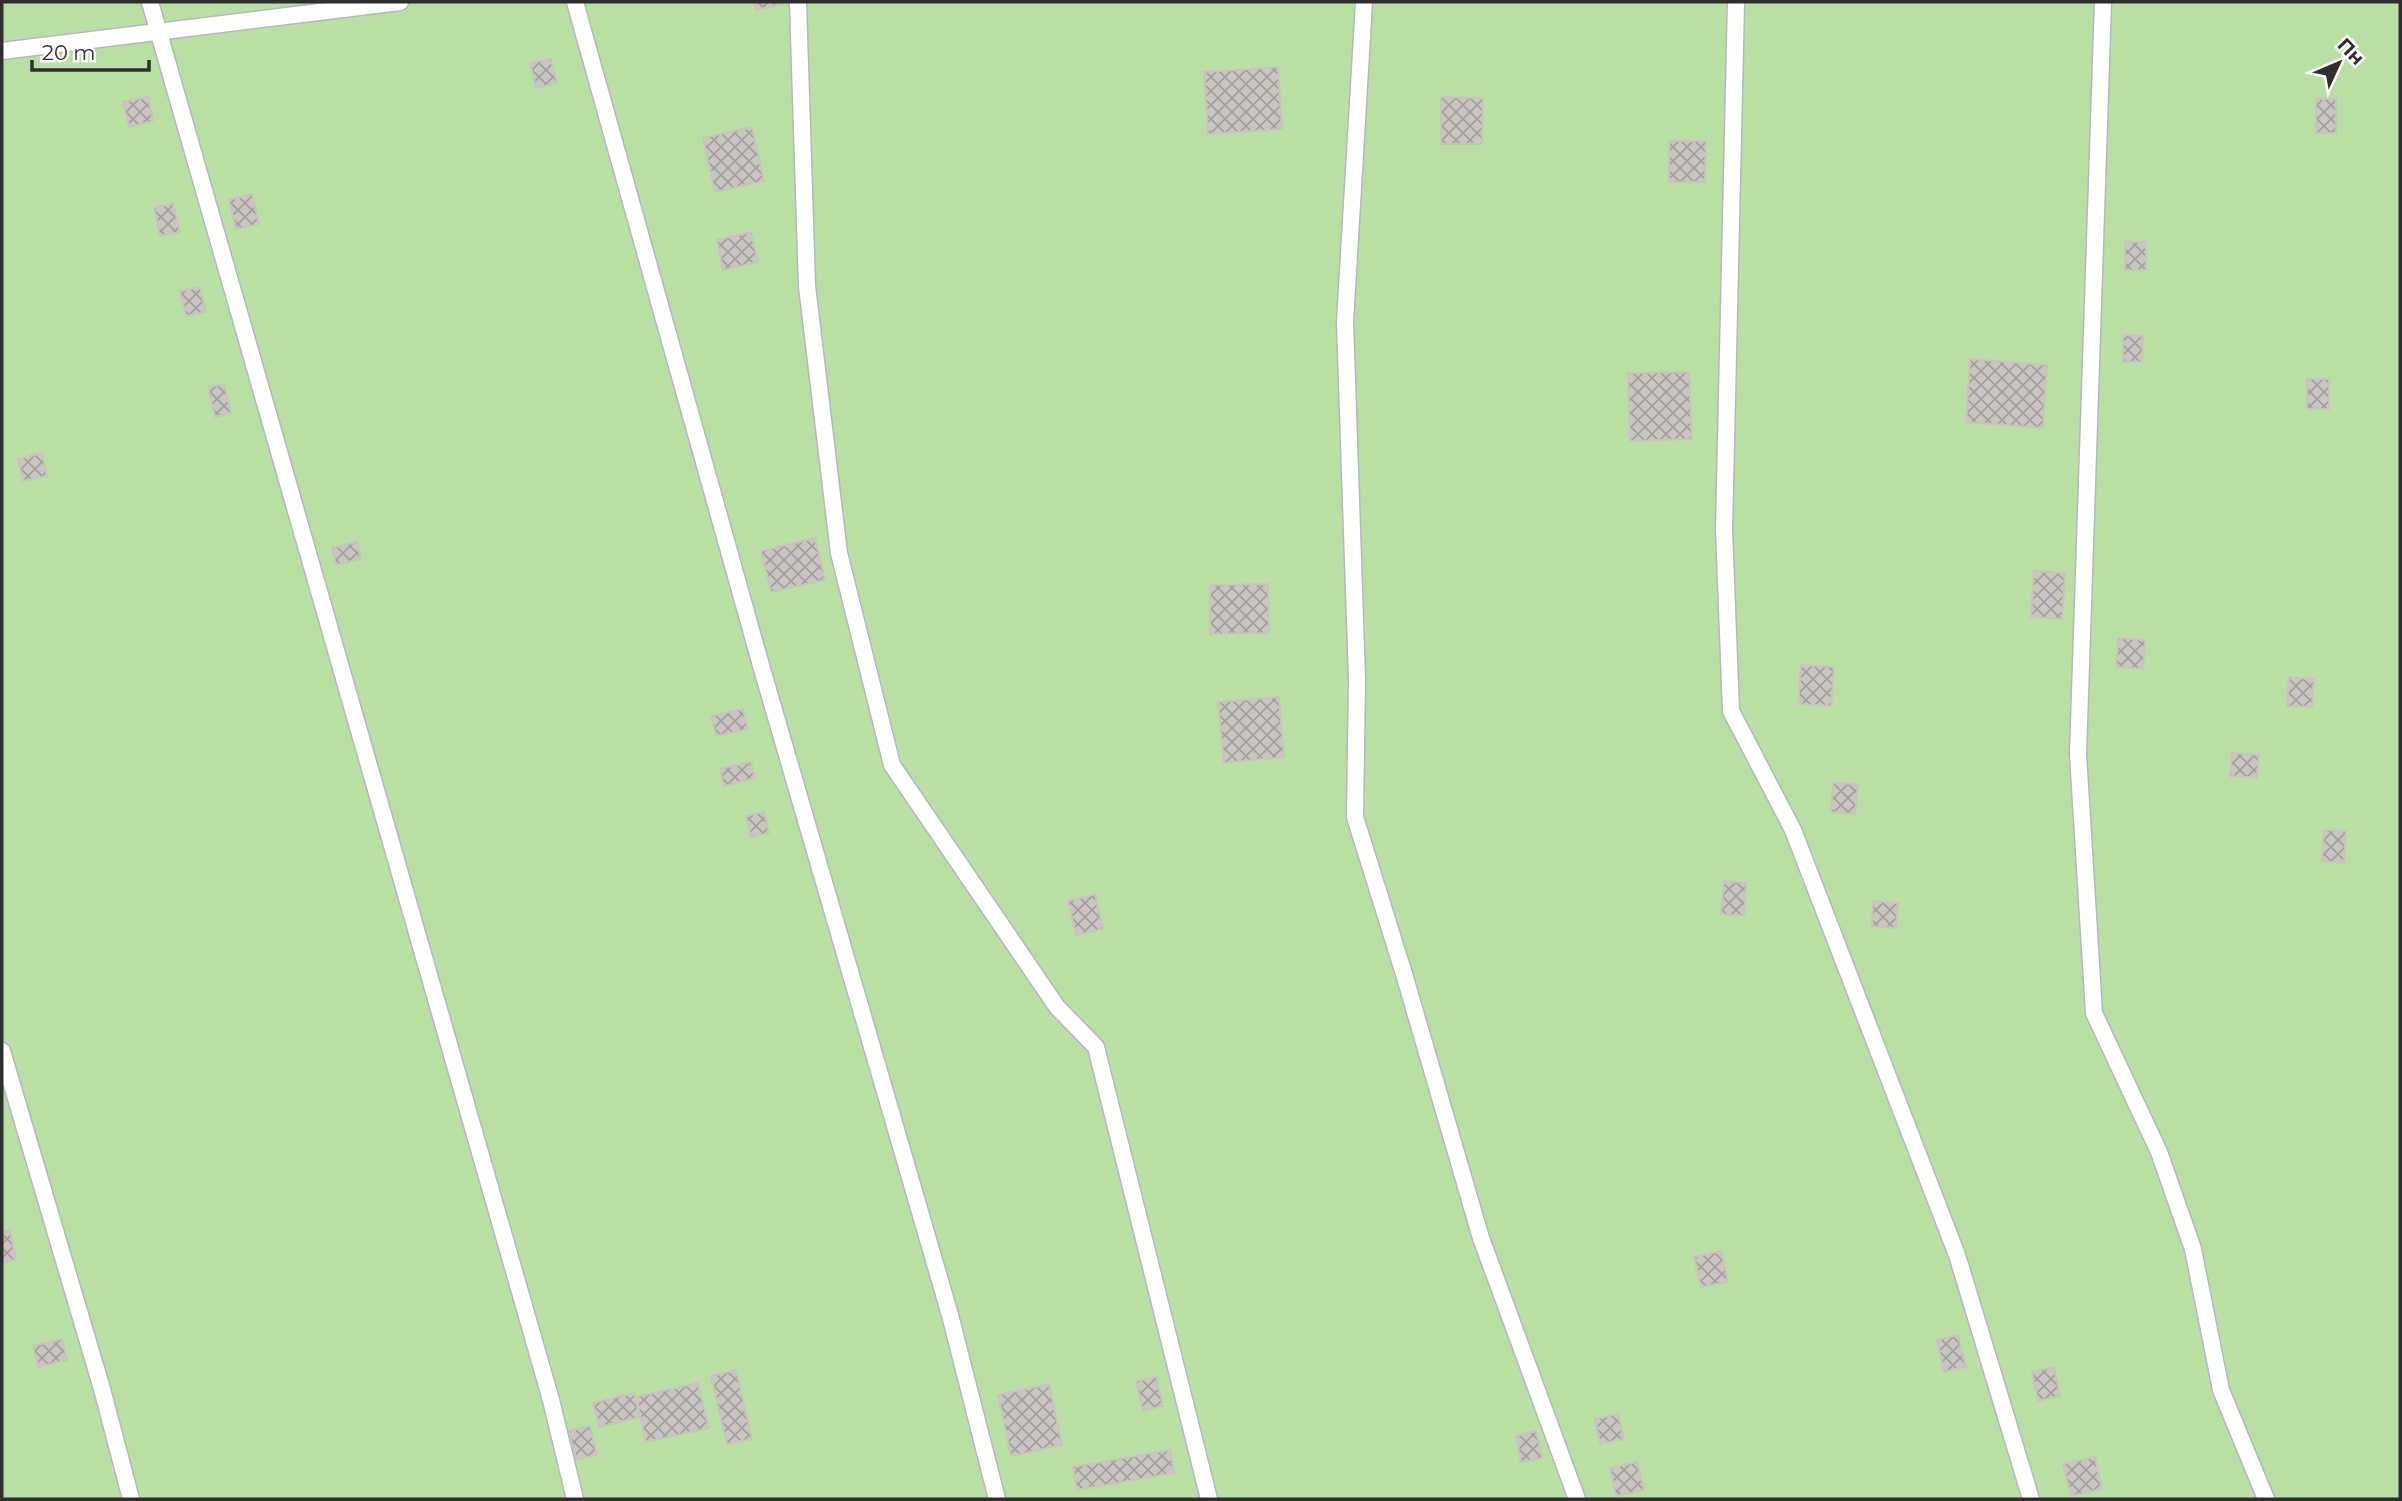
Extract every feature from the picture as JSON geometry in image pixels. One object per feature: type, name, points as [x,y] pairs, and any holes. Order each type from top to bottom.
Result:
[{"type":"lane","points":[[150,2],[551,1400],[575,1499]]},
{"type":"lane","points":[[2,51],[158,34],[400,2]]},
{"type":"lane","points":[[575,2],[762,669],[950,1315],[997,1499]]},
{"type":"lane","points":[[798,2],[807,286],[839,553],[892,765],[1057,1007],[1096,1047],[1209,1499]]},
{"type":"lane","points":[[1364,2],[1345,322],[1357,679],[1355,817],[1481,1238],[1577,1499]]},
{"type":"lane","points":[[1736,2],[1724,529],[1731,711],[1793,830],[1952,1242],[2031,1499]]},
{"type":"lane","points":[[2103,2],[2078,754],[2094,1013],[2159,1152],[2193,1249],[2221,1390],[2266,1499]]},
{"type":"lane","points":[[2,1051],[103,1389],[131,1499]]},
{"type":"green space","points":[[2,2],[2400,2],[2400,1499],[2,1499]]},
{"type":"building","points":[[754,2],[785,2],[786,3],[756,10]]},
{"type":"building","points":[[551,59],[557,83],[536,88],[530,63]]},
{"type":"building","points":[[1278,67],[1282,129],[1208,134],[1204,72]]},
{"type":"building","points":[[148,97],[153,121],[129,127],[123,102]]},
{"type":"building","points":[[1441,97],[1483,98],[1482,144],[1441,144]]},
{"type":"building","points":[[2316,99],[2336,99],[2336,133],[2316,133]]},
{"type":"building","points":[[752,127],[764,181],[715,192],[703,138]]},
{"type":"building","points":[[1669,141],[1706,141],[1705,182],[1669,182]]},
{"type":"building","points":[[252,194],[259,224],[236,229],[229,200]]},
{"type":"building","points":[[173,203],[180,232],[160,236],[154,208]]},
{"type":"building","points":[[751,232],[758,262],[723,270],[717,240]]},
{"type":"building","points":[[2125,242],[2146,242],[2146,270],[2125,270]]},
{"type":"building","points":[[200,287],[206,312],[186,316],[180,291]]},
{"type":"building","points":[[2123,335],[2143,336],[2142,362],[2123,362]]},
{"type":"building","points":[[1970,359],[2047,365],[2043,428],[1966,422]]},
{"type":"building","points":[[1689,372],[1692,439],[1630,441],[1628,373]]},
{"type":"building","points":[[2307,379],[2329,379],[2329,409],[2307,409]]},
{"type":"building","points":[[224,384],[231,413],[215,417],[208,387]]},
{"type":"building","points":[[42,453],[47,476],[23,481],[18,459]]},
{"type":"building","points":[[815,538],[825,580],[771,592],[761,551]]},
{"type":"building","points":[[357,542],[361,559],[336,565],[332,548]]},
{"type":"building","points":[[2034,571],[2065,573],[2062,619],[2031,617]]},
{"type":"building","points":[[1268,584],[1269,633],[1210,634],[1210,585]]},
{"type":"building","points":[[2118,638],[2145,640],[2143,669],[2116,667]]},
{"type":"building","points":[[1801,665],[1834,667],[1831,706],[1798,704]]},
{"type":"building","points":[[2289,677],[2314,679],[2312,707],[2287,706]]},
{"type":"building","points":[[1279,697],[1284,757],[1224,763],[1218,702]]},
{"type":"building","points":[[743,709],[748,729],[716,736],[711,716]]},
{"type":"building","points":[[2232,753],[2259,755],[2257,778],[2230,776]]},
{"type":"building","points":[[751,762],[755,778],[724,786],[720,769]]},
{"type":"building","points":[[1833,783],[1858,784],[1855,814],[1831,812]]},
{"type":"building","points":[[764,812],[769,833],[751,837],[746,816]]},
{"type":"building","points":[[2324,830],[2346,831],[2344,863],[2322,861]]},
{"type":"building","points":[[1724,881],[1746,883],[1744,916],[1721,914]]},
{"type":"building","points":[[1095,894],[1103,929],[1076,935],[1068,901]]},
{"type":"building","points":[[1873,901],[1898,903],[1896,928],[1872,926]]},
{"type":"building","points":[[10,1230],[16,1259],[2,1263],[2,1232]]},
{"type":"building","points":[[1721,1251],[1728,1282],[1701,1287],[1694,1257]]},
{"type":"building","points":[[1958,1335],[1966,1367],[1944,1372],[1937,1340]]},
{"type":"building","points":[[62,1339],[67,1360],[38,1367],[33,1346]]},
{"type":"building","points":[[2054,1367],[2060,1396],[2038,1401],[2032,1372]]},
{"type":"building","points":[[736,1370],[752,1439],[727,1444],[711,1376]]},
{"type":"building","points":[[1156,1377],[1163,1406],[1143,1411],[1136,1381]]},
{"type":"building","points":[[698,1383],[709,1428],[646,1442],[636,1397]]},
{"type":"building","points":[[1049,1384],[1062,1445],[1011,1456],[998,1395]]},
{"type":"building","points":[[634,1393],[640,1417],[599,1427],[593,1403]]},
{"type":"building","points":[[1618,1414],[1624,1439],[1600,1444],[1595,1419]]},
{"type":"building","points":[[590,1426],[597,1455],[576,1459],[569,1431]]},
{"type":"building","points":[[1536,1431],[1542,1458],[1521,1462],[1516,1436]]},
{"type":"building","points":[[1170,1450],[1174,1473],[1077,1490],[1073,1467]]},
{"type":"building","points":[[2095,1457],[2102,1489],[2071,1496],[2063,1464]]},
{"type":"building","points":[[1637,1462],[1644,1490],[1616,1496],[1610,1468]]}]
